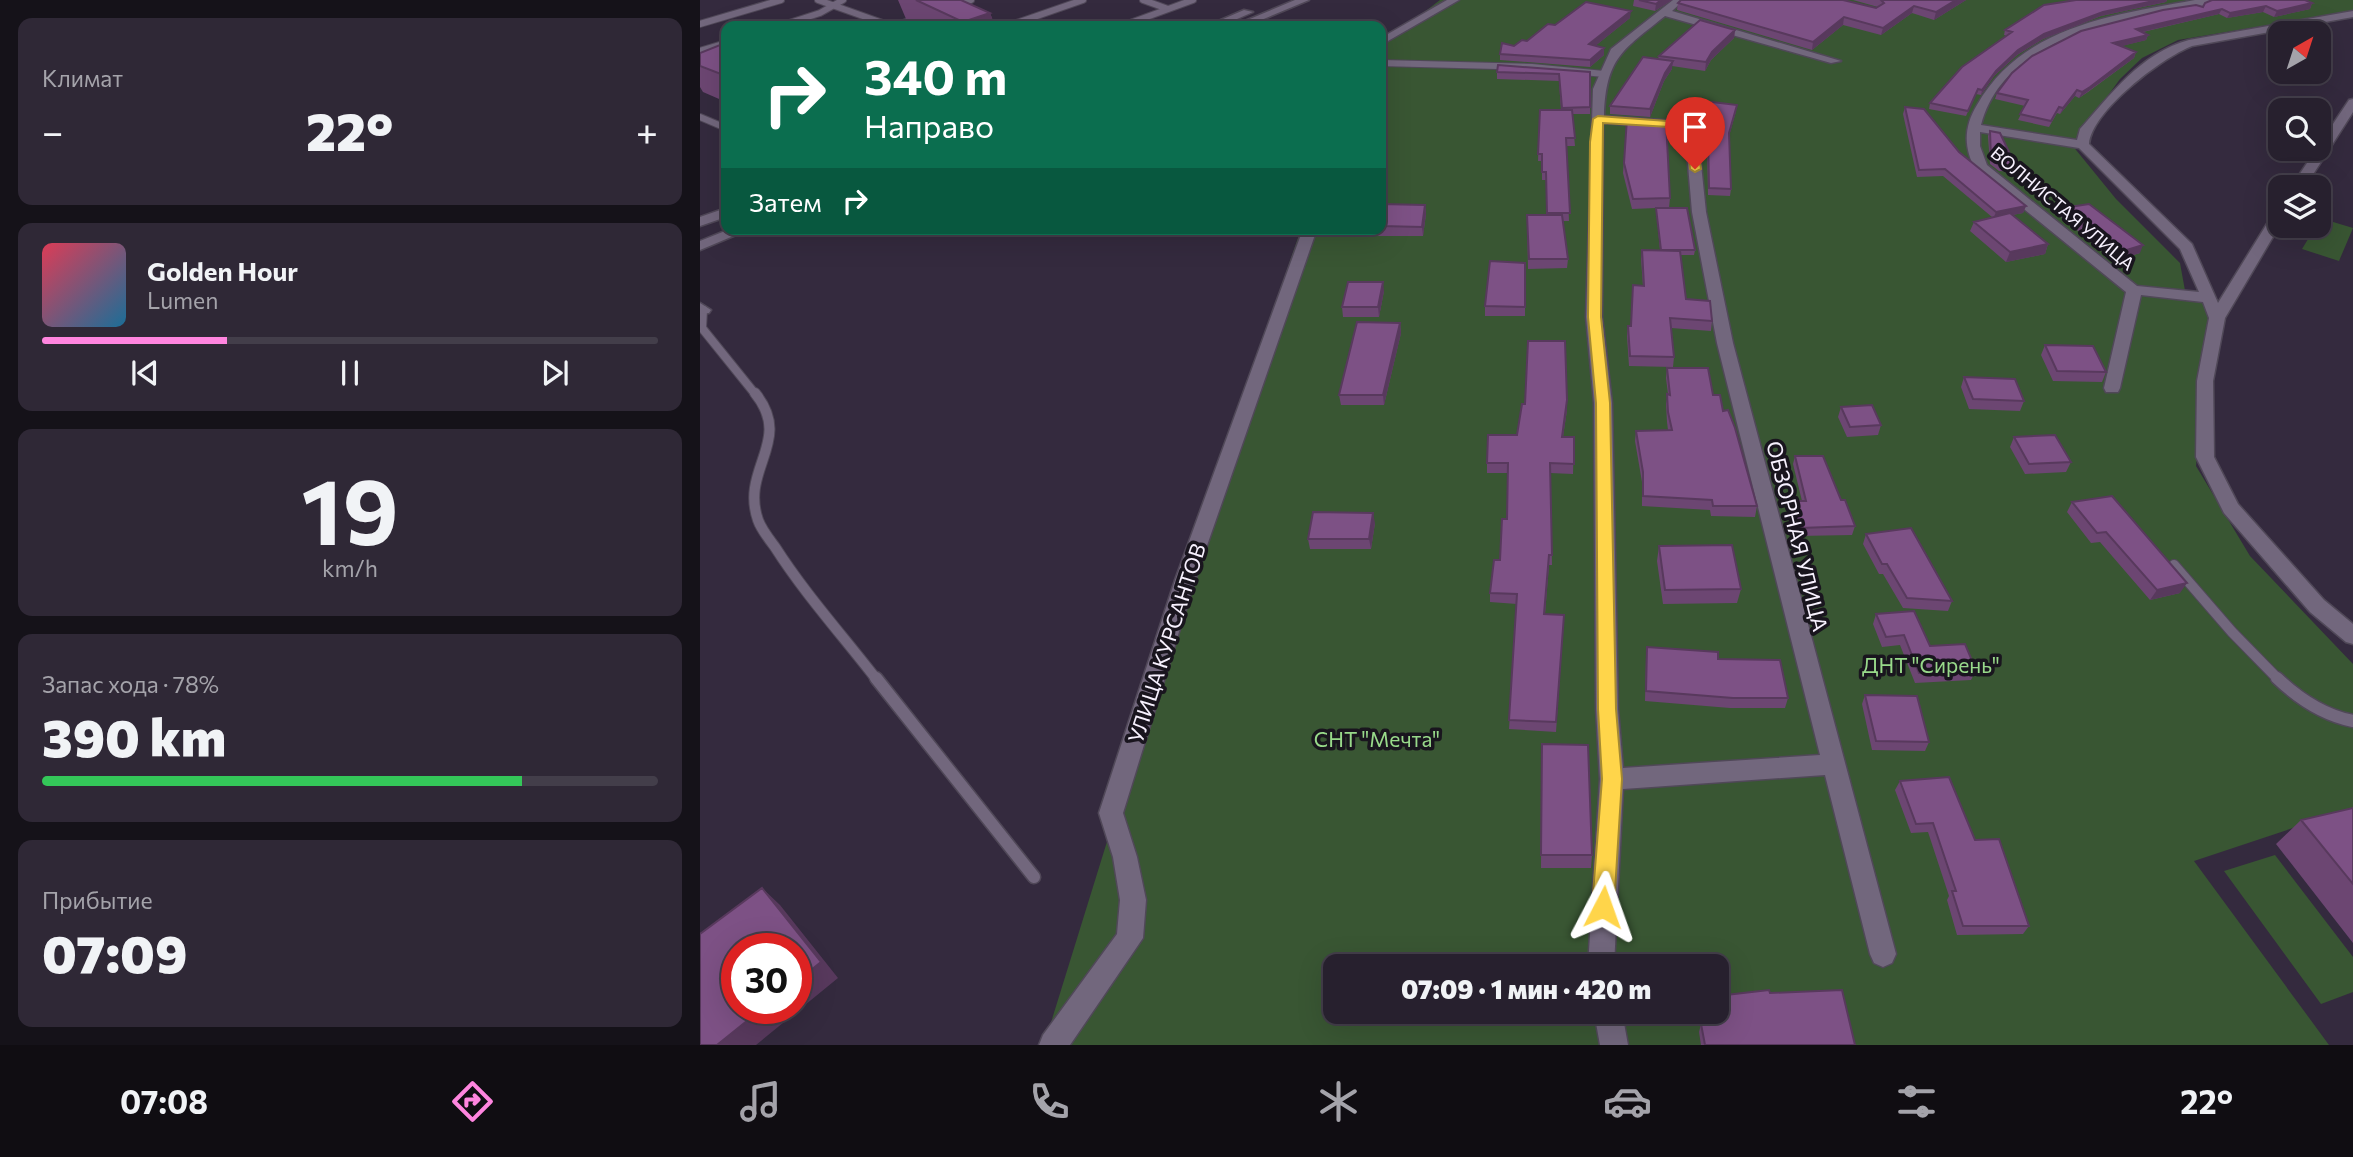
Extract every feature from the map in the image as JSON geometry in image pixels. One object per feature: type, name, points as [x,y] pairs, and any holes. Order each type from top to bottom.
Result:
[{"type":"street","points":[[1225,21],[1279,0]]},
{"type":"street","points":[[1251,21],[1304,0]]},
{"type":"street","points":[[1386,39],[1454,0]]},
{"type":"street","points":[[1602,954],[1612,779],[1607,709],[1603,403],[1594,317],[1599,89],[1615,51],[1679,0]]},
{"type":"street","name":"ВОЛНИСТАЯ УЛИЦА","points":[[2112,388],[2134,297],[2133,290],[1981,167],[1973,152],[1973,127],[1984,99],[2001,77],[2054,37],[2081,28],[2212,0]]},
{"type":"street","points":[[1663,12],[1835,61]]},
{"type":"street","points":[[2083,145],[2084,132],[2148,61],[2169,49],[2189,43],[2353,14]]},
{"type":"street","points":[[2306,175],[2353,103]]},
{"type":"street","name":"ОБЗОРНАЯ УЛИЦА","points":[[1598,119],[1691,126],[1699,212],[1726,343],[1882,954]]},
{"type":"street","points":[[1973,127],[2083,145],[2186,247],[2217,318]]},
{"type":"street","points":[[700,207],[721,203]]},
{"type":"street","points":[[700,222],[721,214]]},
{"type":"street","points":[[2268,234],[2217,318],[2206,381],[2205,457],[2231,508],[2317,606],[2353,636]]},
{"type":"street","points":[[700,247],[729,235]]},
{"type":"street","name":"УЛИЦА КУРСАНТОВ","points":[[1054,1045],[1130,938],[1133,900],[1125,857],[1111,813],[1185,580],[1308,235]]},
{"type":"street","points":[[2133,290],[2208,298]]},
{"type":"street","points":[[1612,779],[1834,764]]},
{"type":"street","points":[[1610,1024],[1614,1045]]},
{"type":"lane","points":[[700,24],[781,0]]},
{"type":"lane","points":[[818,0],[876,21]]},
{"type":"lane","points":[[795,21],[820,13],[843,0]]},
{"type":"lane","points":[[942,10],[971,0]]},
{"type":"lane","points":[[1022,21],[1083,0]]},
{"type":"lane","points":[[1143,0],[1168,9]]},
{"type":"lane","points":[[1136,21],[1193,0]]},
{"type":"lane","points":[[954,6],[965,11]]},
{"type":"lane","points":[[908,21],[930,14]]},
{"type":"lane","points":[[700,51],[721,45]]},
{"type":"lane","points":[[1386,63],[1532,67],[1604,74]]},
{"type":"lane","points":[[700,117],[721,126]]},
{"type":"lane","points":[[701,309],[702,328],[763,403],[772,429],[753,488],[758,521],[786,565],[1034,877]]},
{"type":"lane","points":[[2174,565],[2235,635],[2299,698],[2344,721],[2353,721]]},
{"type":"green space","name":"ДНТ \"Сирень\"","points":[[1440,0],[2353,0],[2353,11],[2293,21],[2268,21],[2268,25],[2178,40],[2142,58],[2120,79],[2072,145],[2116,199],[2180,263],[2186,296],[2211,307],[2196,466],[2250,556],[2353,664],[2353,808],[2194,861],[2329,1045],[1044,1045],[1260,348],[1299,235],[1386,235],[1386,41]]},
{"type":"green space","points":[[2331,221],[2353,228],[2339,261],[2302,249],[2309,238],[2331,238]]},
{"type":"green space","points":[[2275,855],[2353,957],[2353,992],[2321,1004],[2224,871]]},
{"type":"building","points":[[916,0],[961,0],[990,13],[961,21]]},
{"type":"building","points":[[1639,0],[1661,0],[1656,4]]},
{"type":"building","points":[[1681,0],[1843,0],[1876,8],[1884,3],[1881,0],[1956,0],[1936,12],[1914,6],[1883,28],[1844,17],[1813,42],[1678,3]]},
{"type":"building","points":[[2076,0],[2158,0],[2103,12],[2044,34],[2018,50],[1996,71],[1982,90],[1978,89],[1968,111],[1930,103],[1962,67],[2012,32],[2005,30],[2044,5]]},
{"type":"building","points":[[2212,0],[2305,0],[2312,3],[2277,11],[2266,6],[2230,13],[2222,9],[2136,29],[2148,35],[2113,43],[2136,52],[2090,87],[2082,92],[2077,90],[2063,108],[2059,107],[2051,121],[2020,114],[2028,100],[1997,93],[2012,73],[2032,56],[2081,31],[2163,10],[2196,5],[2203,7]]},
{"type":"building","points":[[1586,2],[1631,11],[1589,44],[1604,48],[1590,60],[1500,54],[1502,43],[1514,46],[1522,40],[1527,41],[1548,24],[1555,25]]},
{"type":"building","points":[[1700,20],[1735,30],[1712,52],[1706,62],[1659,56]]},
{"type":"building","points":[[721,45],[721,74],[700,66],[700,53]]},
{"type":"building","points":[[1643,57],[1673,61],[1650,109],[1610,106]]},
{"type":"building","points":[[1498,65],[1590,72],[1590,107],[1562,108],[1559,74],[1497,72]]},
{"type":"building","points":[[1712,102],[1737,105],[1729,133],[1731,189],[1709,188],[1708,137],[1702,137],[1702,134]]},
{"type":"building","points":[[1905,107],[1924,109],[1959,152],[2026,206],[1996,212],[1945,169],[1919,170]]},
{"type":"building","points":[[1540,110],[1572,110],[1575,138],[1566,138],[1570,213],[1547,213],[1546,172],[1542,172],[1542,154],[1538,154]]},
{"type":"building","points":[[1627,118],[1666,121],[1670,198],[1633,199],[1624,163]]},
{"type":"building","points":[[1990,131],[2000,133],[2016,167],[2000,166],[1991,159]]},
{"type":"building","points":[[1386,204],[1425,205],[1422,227],[1386,226]]},
{"type":"building","points":[[2089,204],[2143,245],[2117,253],[2063,208]]},
{"type":"building","points":[[1656,208],[1687,208],[1695,250],[1661,250]]},
{"type":"building","points":[[2010,213],[2048,244],[2010,252],[1974,222]]},
{"type":"building","points":[[1527,215],[1562,215],[1568,259],[1529,259]]},
{"type":"building","points":[[1642,250],[1680,251],[1686,299],[1710,301],[1712,321],[1670,318],[1674,357],[1630,356],[1628,326],[1631,326],[1633,285],[1644,286]]},
{"type":"building","points":[[1490,261],[1525,263],[1525,307],[1485,306]]},
{"type":"building","points":[[1348,282],[1383,282],[1378,307],[1342,307]]},
{"type":"building","points":[[1357,322],[1400,323],[1383,395],[1339,395]]},
{"type":"building","points":[[1528,341],[1565,341],[1567,400],[1562,437],[1574,437],[1574,464],[1550,463],[1552,555],[1549,555],[1544,614],[1564,615],[1556,722],[1509,720],[1517,594],[1490,593],[1494,560],[1500,560],[1502,519],[1507,519],[1508,463],[1487,463],[1488,435],[1517,435],[1522,404],[1525,404]]},
{"type":"building","points":[[2045,345],[2093,346],[2106,372],[2057,371]]},
{"type":"building","points":[[1667,368],[1708,368],[1713,395],[1720,395],[1723,411],[1728,410],[1735,428],[1757,506],[1713,506],[1712,500],[1643,496],[1643,472],[1636,431],[1672,430],[1668,412],[1667,394],[1670,395]]},
{"type":"building","points":[[1964,377],[2015,379],[2024,401],[1973,399]]},
{"type":"building","points":[[1872,405],[1881,425],[1850,427],[1841,407]]},
{"type":"building","points":[[2055,435],[2071,462],[2029,464],[2014,437]]},
{"type":"building","points":[[1795,456],[1823,456],[1855,526],[1800,528],[1792,501],[1806,501]]},
{"type":"building","points":[[2112,496],[2187,583],[2157,590],[2106,532],[2097,533],[2072,502]]},
{"type":"building","points":[[1313,512],[1373,513],[1369,539],[1308,539]]},
{"type":"building","points":[[1911,528],[1952,601],[1907,598],[1887,564],[1882,564],[1866,534]]},
{"type":"building","points":[[1732,545],[1741,589],[1665,590],[1659,546]]},
{"type":"building","points":[[1914,611],[1930,646],[1965,644],[1976,670],[1919,673],[1904,635],[1886,637],[1876,614]]},
{"type":"building","points":[[1647,647],[1718,652],[1718,659],[1780,660],[1788,698],[1733,698],[1646,691]]},
{"type":"building","points":[[1865,695],[1917,696],[1929,742],[1876,741]]},
{"type":"building","points":[[1542,744],[1588,745],[1592,855],[1541,855]]},
{"type":"building","points":[[1949,777],[1975,840],[1999,839],[2029,926],[1963,926],[1952,891],[1956,891],[1933,823],[1916,824],[1900,781]]},
{"type":"building","points":[[2353,808],[2353,884],[2301,820]]},
{"type":"building","points":[[762,888],[798,933],[721,933],[721,1024],[743,1024],[717,1045],[700,1045],[700,934]]},
{"type":"building","points":[[812,951],[821,962],[812,969]]},
{"type":"building","points":[[1769,990],[1770,993],[1842,990],[1855,1045],[1705,1045],[1701,1024],[1729,1024],[1729,995]]},
{"type":"route","points":[[1603,907],[1612,779],[1607,709],[1603,403],[1594,317],[1598,119],[1691,126],[1695,169]]},
{"type":"park label","name":"СНТ \"Мечта\"","points":[[1377,738]]}]
